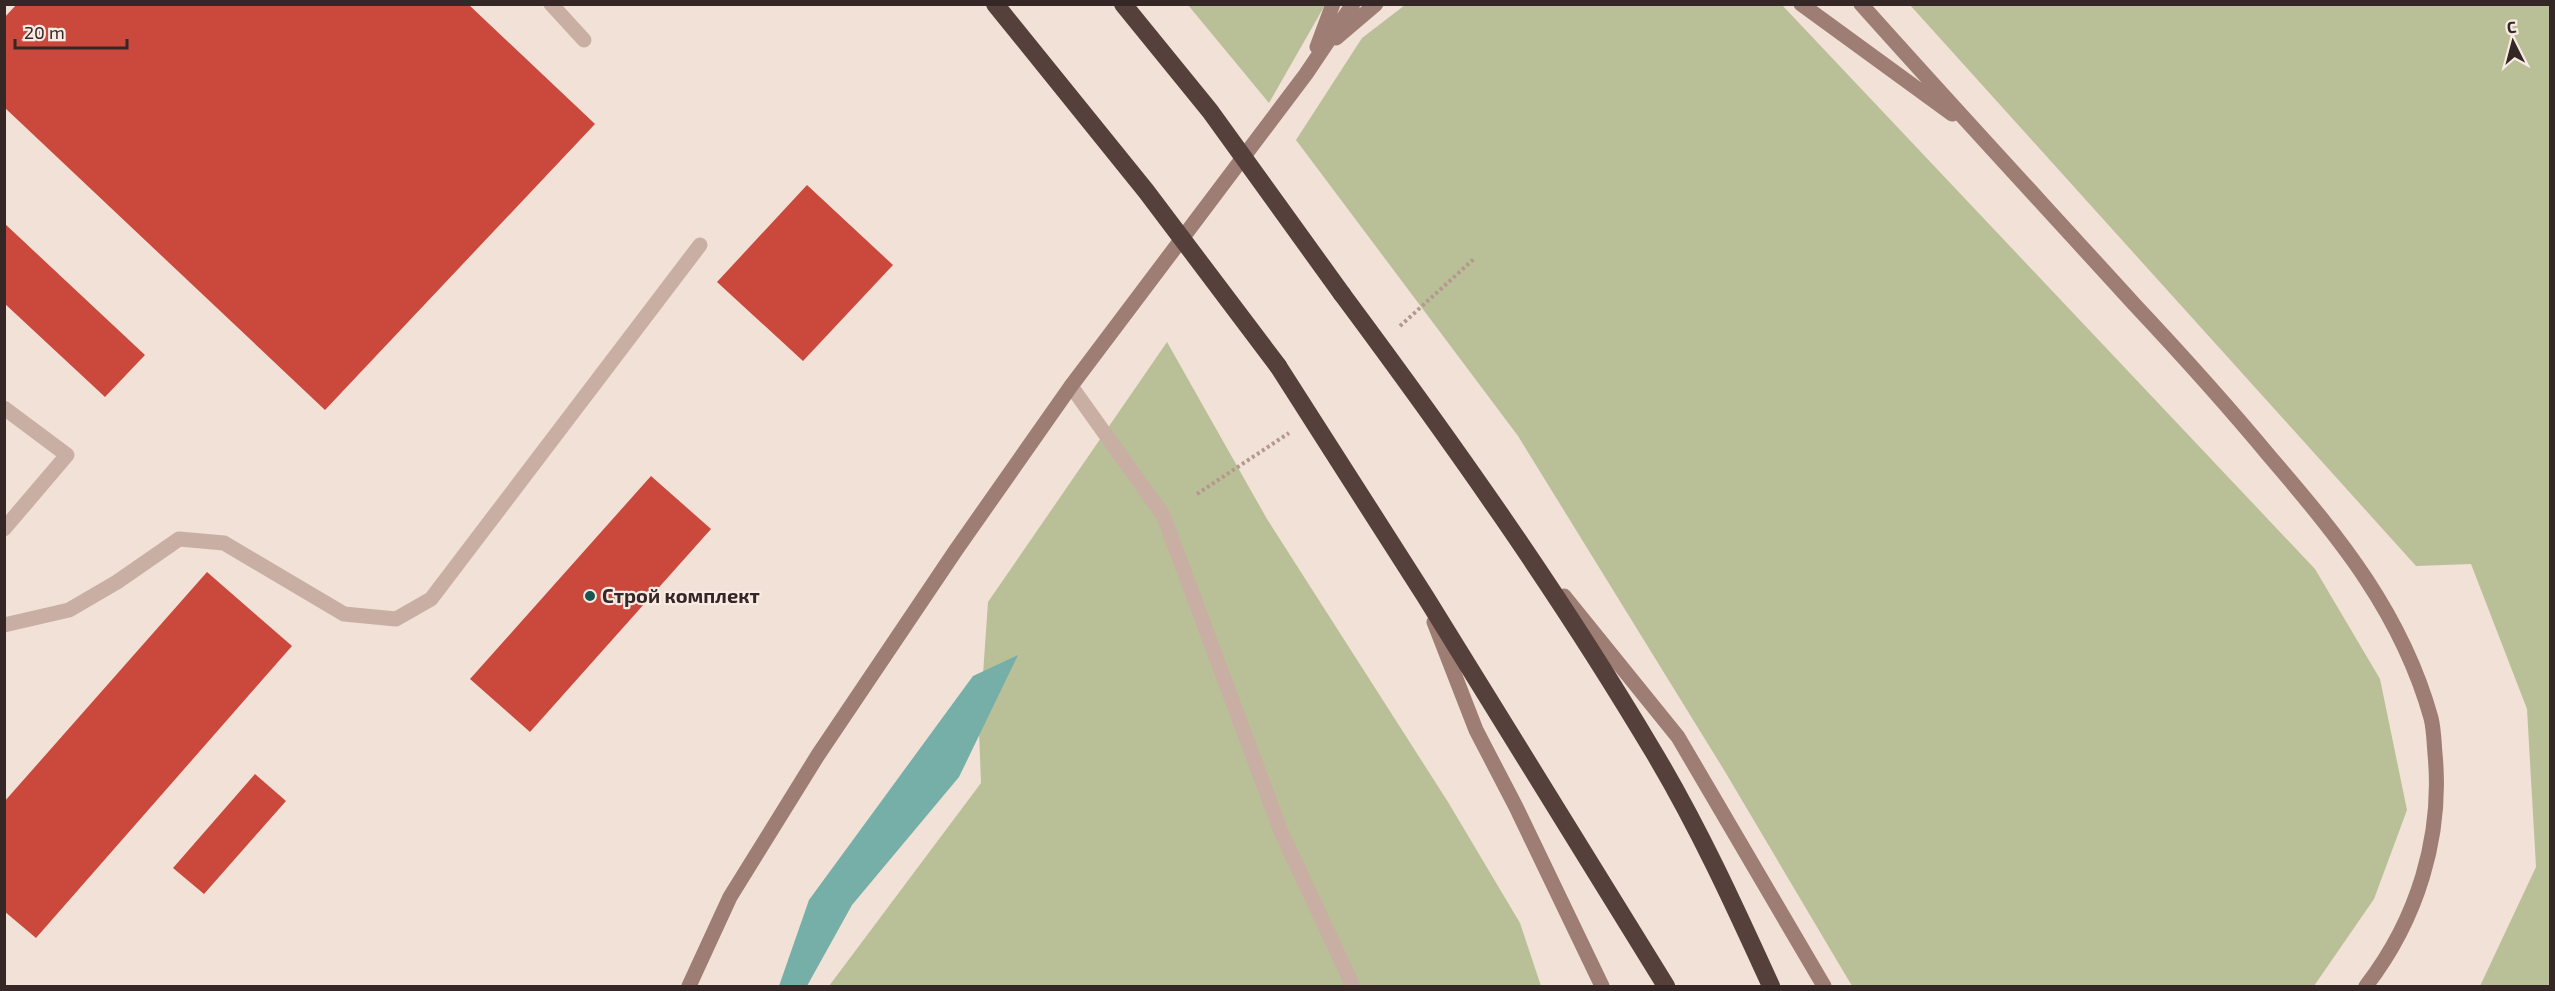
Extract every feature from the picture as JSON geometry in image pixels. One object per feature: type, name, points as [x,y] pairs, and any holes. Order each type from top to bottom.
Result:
[{"type":"highway","points":[[995,4],[1146,191],[1278,366],[1425,596],[1666,987]]},
{"type":"highway","points":[[1124,4],[1210,111],[1522,545],[1654,753],[1732,903],[1771,987]]},
{"type":"main road","points":[[1306,74],[1333,4]]},
{"type":"main road","points":[[689,987],[730,897],[818,755],[956,550],[1071,386],[1306,74],[1353,4]]},
{"type":"main road","points":[[1323,49],[1376,4]]},
{"type":"main road","points":[[1801,4],[1974,130]]},
{"type":"main road","points":[[1861,4],[2213,389],[2334,531],[2381,599],[2412,662],[2432,722],[2439,790],[2433,836],[2423,880],[2402,927],[2366,987]]},
{"type":"main road","points":[[1522,545],[1678,737],[1824,987]]},
{"type":"main road","points":[[1425,596],[1476,730],[1516,807],[1602,987]]},
{"type":"lane","points":[[551,4],[585,40]]},
{"type":"lane","points":[[4,625],[69,610],[117,582],[179,539],[224,543],[344,614],[396,619],[431,599],[700,245]]},
{"type":"lane","points":[[1071,386],[1163,515],[1282,834],[1353,987]]},
{"type":"lane","points":[[4,408],[67,455],[4,529]]},
{"type":"path","points":[[1379,344],[1475,258]]},
{"type":"path","points":[[1197,494],[1310,419]]},
{"type":"green space","points":[[1188,5],[1325,5],[1269,103]]},
{"type":"green space","points":[[1405,5],[1782,5],[2315,569],[2380,679],[2407,810],[2374,899],[2314,986],[1852,986],[1724,770],[1518,436],[1296,140],[1362,38]]},
{"type":"green space","points":[[1910,5],[2550,5],[2550,986],[2480,986],[2536,867],[2527,709],[2471,564],[2416,566]]},
{"type":"green space","points":[[1167,342],[1267,519],[1448,802],[1520,923],[1541,986],[829,986],[981,783],[979,732],[988,602]]},
{"type":"water","points":[[1018,655],[959,777],[852,905],[807,986],[779,986],[809,900],[973,676]]},
{"type":"building","points":[[17,4],[468,4],[595,124],[325,410],[4,107],[4,18]]},
{"type":"building","points":[[807,185],[893,265],[803,361],[717,282]]},
{"type":"building","points":[[4,223],[145,355],[105,397],[4,303]]},
{"type":"building","points":[[651,476],[711,529],[530,732],[470,679]]},
{"type":"building","points":[[207,572],[292,646],[36,938],[4,911],[4,802]]},
{"type":"building","points":[[255,774],[286,801],[204,894],[173,868]]},
{"type":"place","name":"Строй комплект","points":[[590,596]]}]
